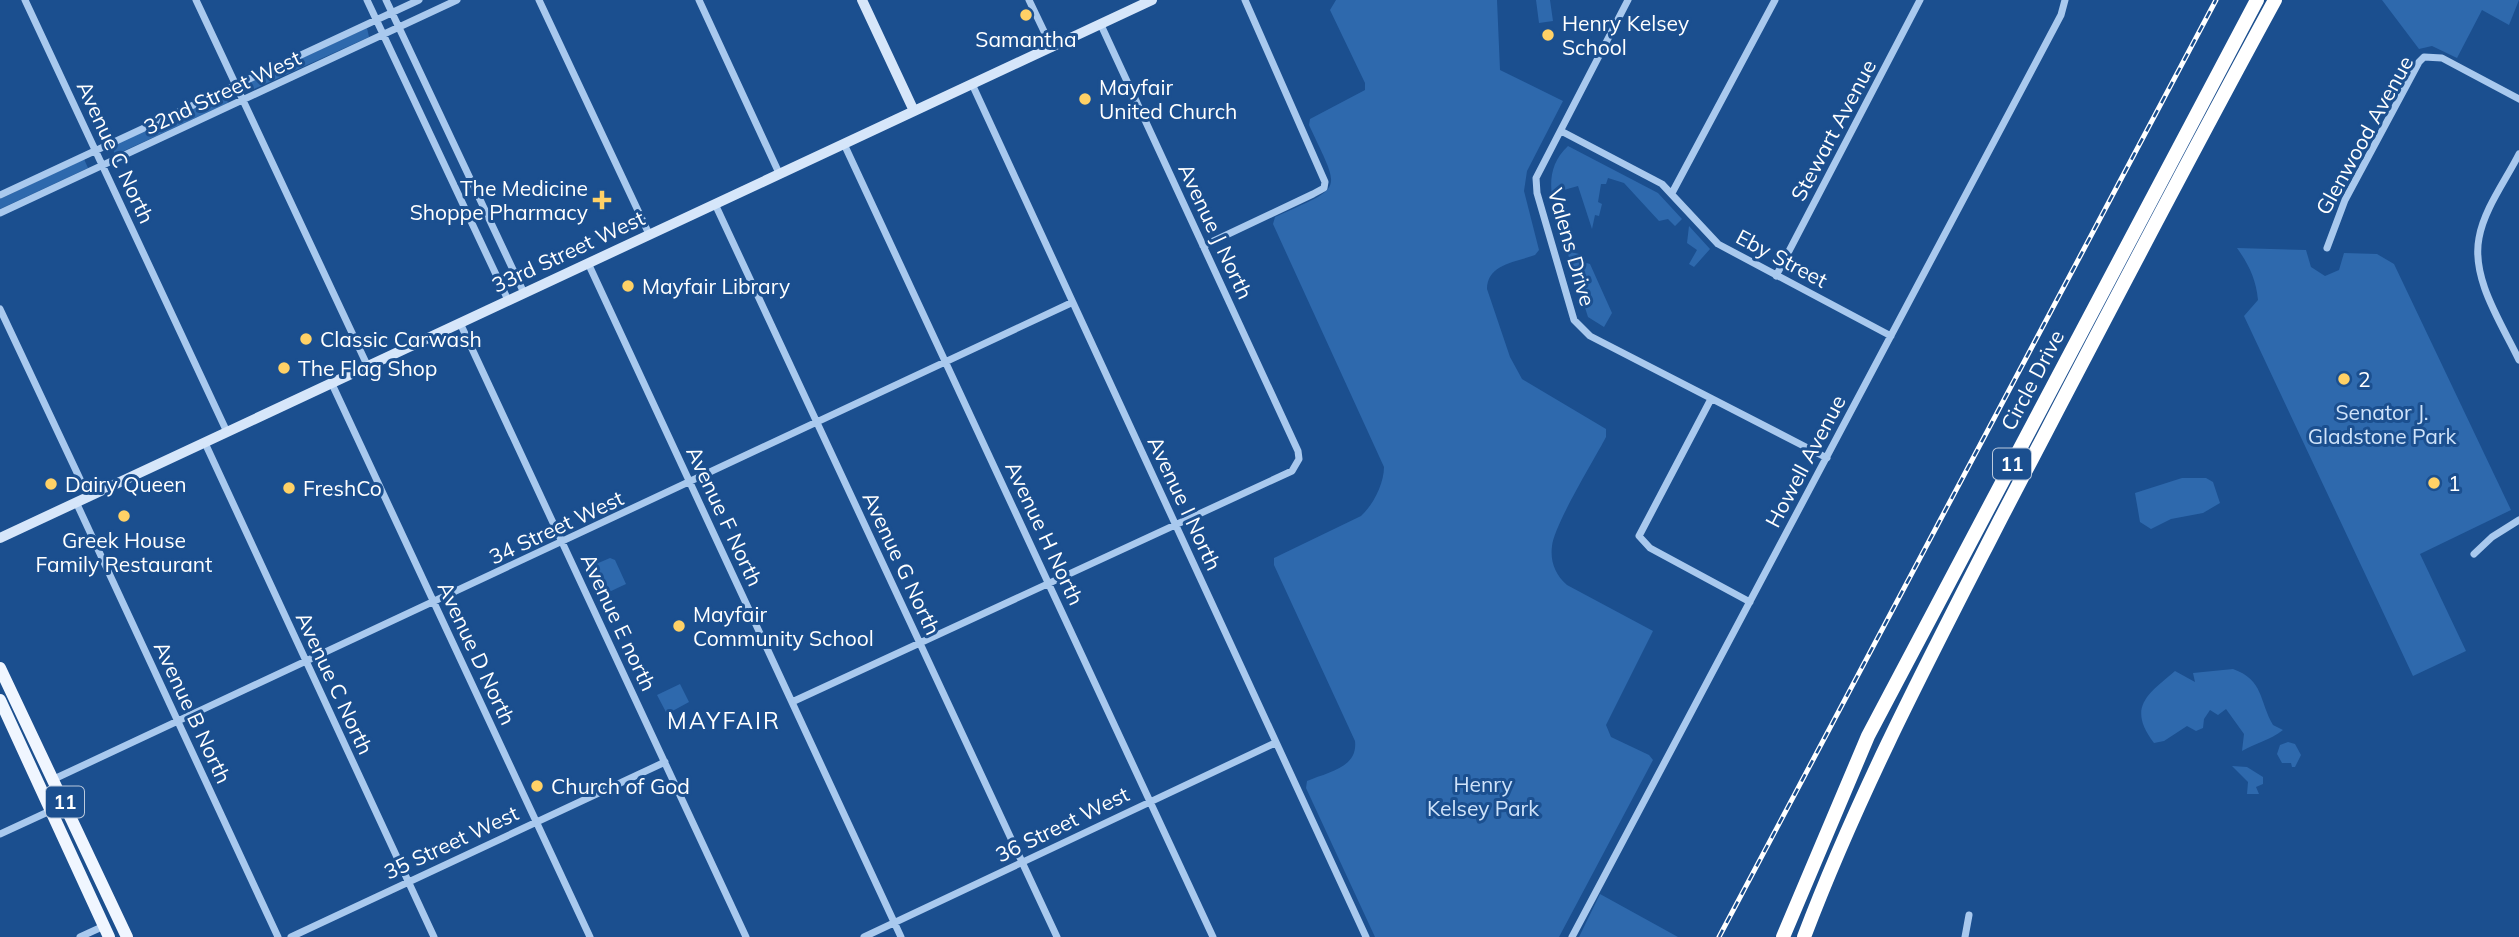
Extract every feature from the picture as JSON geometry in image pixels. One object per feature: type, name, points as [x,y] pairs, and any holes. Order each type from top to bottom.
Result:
[{"type":"highway","name":"Circle Drive","points":[[1783,937],[1868,736],[2257,0]]},
{"type":"highway","name":"Circle Drive","points":[[1804,937],[1829,871],[1904,705],[2104,319],[2275,0]]},
{"type":"main road","points":[[862,0],[914,111]]},
{"type":"main road","name":"33rd Street West","points":[[0,538],[1152,0]]},
{"type":"main road","name":"11","points":[[0,668],[127,937]]},
{"type":"main road","name":"11","points":[[0,700],[106,932]]},
{"type":"street","name":"Avenue C North","points":[[25,0],[227,432]]},
{"type":"street","points":[[196,0],[368,367]]},
{"type":"street","points":[[367,0],[508,300]]},
{"type":"street","points":[[386,0],[524,293]]},
{"type":"street","name":"32nd Street West","points":[[0,195],[419,0]]},
{"type":"street","name":"32nd Street West","points":[[0,213],[457,0]]},
{"type":"street","points":[[540,0],[649,234]]},
{"type":"street","points":[[699,0],[779,173]]},
{"type":"street","points":[[1029,0],[1052,48]]},
{"type":"street","points":[[1203,246],[1324,188],[1325,182],[1245,0]]},
{"type":"street","name":"Valens Drive","points":[[1628,0],[1536,178],[1535,186],[1574,320],[1584,332],[1827,458]]},
{"type":"street","points":[[1672,193],[1776,0]]},
{"type":"street","name":"Stewart Avenue","points":[[1776,276],[1920,0]]},
{"type":"street","name":"Howell Avenue","points":[[1572,937],[2061,15],[2065,0]]},
{"type":"street","name":"Avenue J North","points":[[1101,25],[1298,451],[1299,459],[1292,471],[1176,524]]},
{"type":"street","name":"Glenwood Avenue","points":[[2327,248],[2345,200],[2419,62],[2430,56],[2442,58],[2519,99]]},
{"type":"street","name":"Avenue I North","points":[[972,84],[1366,937]]},
{"type":"street","name":"Eby Street","points":[[1561,131],[1662,184],[1718,244],[1891,336]]},
{"type":"street","name":"Avenue H North","points":[[844,144],[1213,937]]},
{"type":"street","points":[[2519,154],[2483,224],[2478,255],[2487,292],[2519,360]]},
{"type":"street","name":"Avenue G North","points":[[715,204],[1057,937]]},
{"type":"street","name":"Avenue F North","points":[[587,263],[901,937]]},
{"type":"street","name":"34 Street West","points":[[54,779],[1071,303]]},
{"type":"street","points":[[0,309],[88,496]]},
{"type":"street","name":"Avenue E north","points":[[460,323],[746,937]]},
{"type":"street","name":"Avenue D North","points":[[332,384],[590,937]]},
{"type":"street","points":[[1711,399],[1639,536],[1650,548],[1750,602]]},
{"type":"street","name":"Avenue C North","points":[[205,443],[434,937]]},
{"type":"street","name":"Avenue B North","points":[[76,502],[278,937]]},
{"type":"street","points":[[2474,554],[2491,537],[2519,520]]},
{"type":"street","points":[[792,702],[1176,524]]},
{"type":"street","name":"36 Street West","points":[[864,937],[1275,743]]},
{"type":"street","name":"35 Street West","points":[[291,937],[665,762]]},
{"type":"street","points":[[0,835],[50,811]]},
{"type":"street","points":[[1965,937],[1969,915]]},
{"type":"street","points":[[80,937],[106,932]]},
{"type":"green space","name":"Henry Kelsey Park","points":[[1336,0],[1497,0],[1500,70],[1563,101],[1527,171],[1524,191],[1539,250],[1535,255],[1497,269],[1488,281],[1487,289],[1510,357],[1522,379],[1606,429],[1606,437],[1554,536],[1552,557],[1556,572],[1567,585],[1653,631],[1606,725],[1611,737],[1649,755],[1653,760],[1559,937],[1375,937],[1306,788],[1307,781],[1347,763],[1355,750],[1355,741],[1274,565],[1274,558],[1361,516],[1377,494],[1384,467],[1273,224],[1275,217],[1314,199],[1330,185],[1331,176],[1309,125],[1310,119],[1365,90],[1365,83],[1330,10]]},
{"type":"green space","points":[[1536,0],[1550,0],[1553,21],[1539,23]]},
{"type":"green space","points":[[2382,0],[2519,0],[2509,25],[2482,10],[2457,58],[2432,46],[2419,49]]},
{"type":"green space","points":[[367,28],[369,37],[254,89],[251,82]]},
{"type":"green space","points":[[225,94],[228,103],[115,155],[112,146]]},
{"type":"green space","points":[[1568,146],[1658,193],[1682,219],[1675,226],[1668,219],[1659,221],[1624,183],[1608,178],[1606,184],[1601,184],[1598,202],[1602,204],[1599,216],[1595,215],[1592,229],[1578,186],[1553,193],[1558,209],[1566,207],[1567,210],[1556,214],[1551,187],[1553,170]]},
{"type":"green space","points":[[84,159],[88,168],[0,209],[0,199]]},
{"type":"green space","points":[[1689,226],[1710,249],[1694,267],[1689,264],[1697,250],[1687,243]]},
{"type":"green space","name":"Senator J. Gladstone Park","points":[[2237,248],[2306,250],[2311,267],[2325,276],[2339,270],[2344,253],[2377,254],[2394,264],[2511,510],[2420,554],[2466,651],[2413,676],[2244,316],[2258,300],[2251,272]]},
{"type":"green space","points":[[1567,251],[1579,254],[1583,262],[1590,264],[1612,313],[1604,327],[1588,317]]},
{"type":"green space","points":[[2182,478],[2206,478],[2213,482],[2220,503],[2203,513],[2171,519],[2151,529],[2140,522],[2135,493]]},
{"type":"green space","points":[[610,558],[615,560],[626,584],[609,592],[596,564]]},
{"type":"green space","points":[[2233,669],[2256,685],[2273,725],[2283,730],[2242,751],[2244,734],[2226,709],[2218,715],[2210,710],[2204,719],[2203,728],[2196,731],[2187,726],[2164,741],[2154,743],[2146,731],[2141,711],[2144,702],[2156,687],[2175,671],[2195,682],[2193,673]]},
{"type":"green space","points":[[680,684],[689,702],[667,714],[657,695]]},
{"type":"green space","points":[[2288,742],[2295,744],[2301,755],[2295,767],[2292,767],[2291,763],[2282,763],[2277,754],[2280,745]]},
{"type":"green space","points":[[2232,766],[2247,767],[2263,777],[2263,784],[2256,787],[2259,794],[2247,794],[2248,782]]},
{"type":"green space","points":[[1600,894],[1678,937],[1579,937]]},
{"type":"railway","points":[[1719,937],[2216,0]]},
{"type":"place","name":"Samantha","points":[[1026,15]]},
{"type":"place","name":"Henry Kelsey School","points":[[1548,35]]},
{"type":"place","name":"Mayfair United Church","points":[[1085,99]]},
{"type":"place","name":"The Medicine Shoppe Pharmacy","points":[[602,200]]},
{"type":"place","name":"Mayfair Library","points":[[628,286]]},
{"type":"place","name":"Classic Carwash","points":[[306,339]]},
{"type":"place","name":"The Flag Shop","points":[[284,368]]},
{"type":"place","name":"2","points":[[2344,379]]},
{"type":"place","name":"1","points":[[2434,483]]},
{"type":"place","name":"Dairy Queen","points":[[51,484]]},
{"type":"place","name":"FreshCo","points":[[289,488]]},
{"type":"place","name":"Greek House Family Restaurant","points":[[124,516]]},
{"type":"place","name":"Mayfair Community School","points":[[679,626]]},
{"type":"place","name":"Church of God","points":[[537,786]]},
{"type":"district","name":"MAYFAIR","points":[[724,720]]}]
